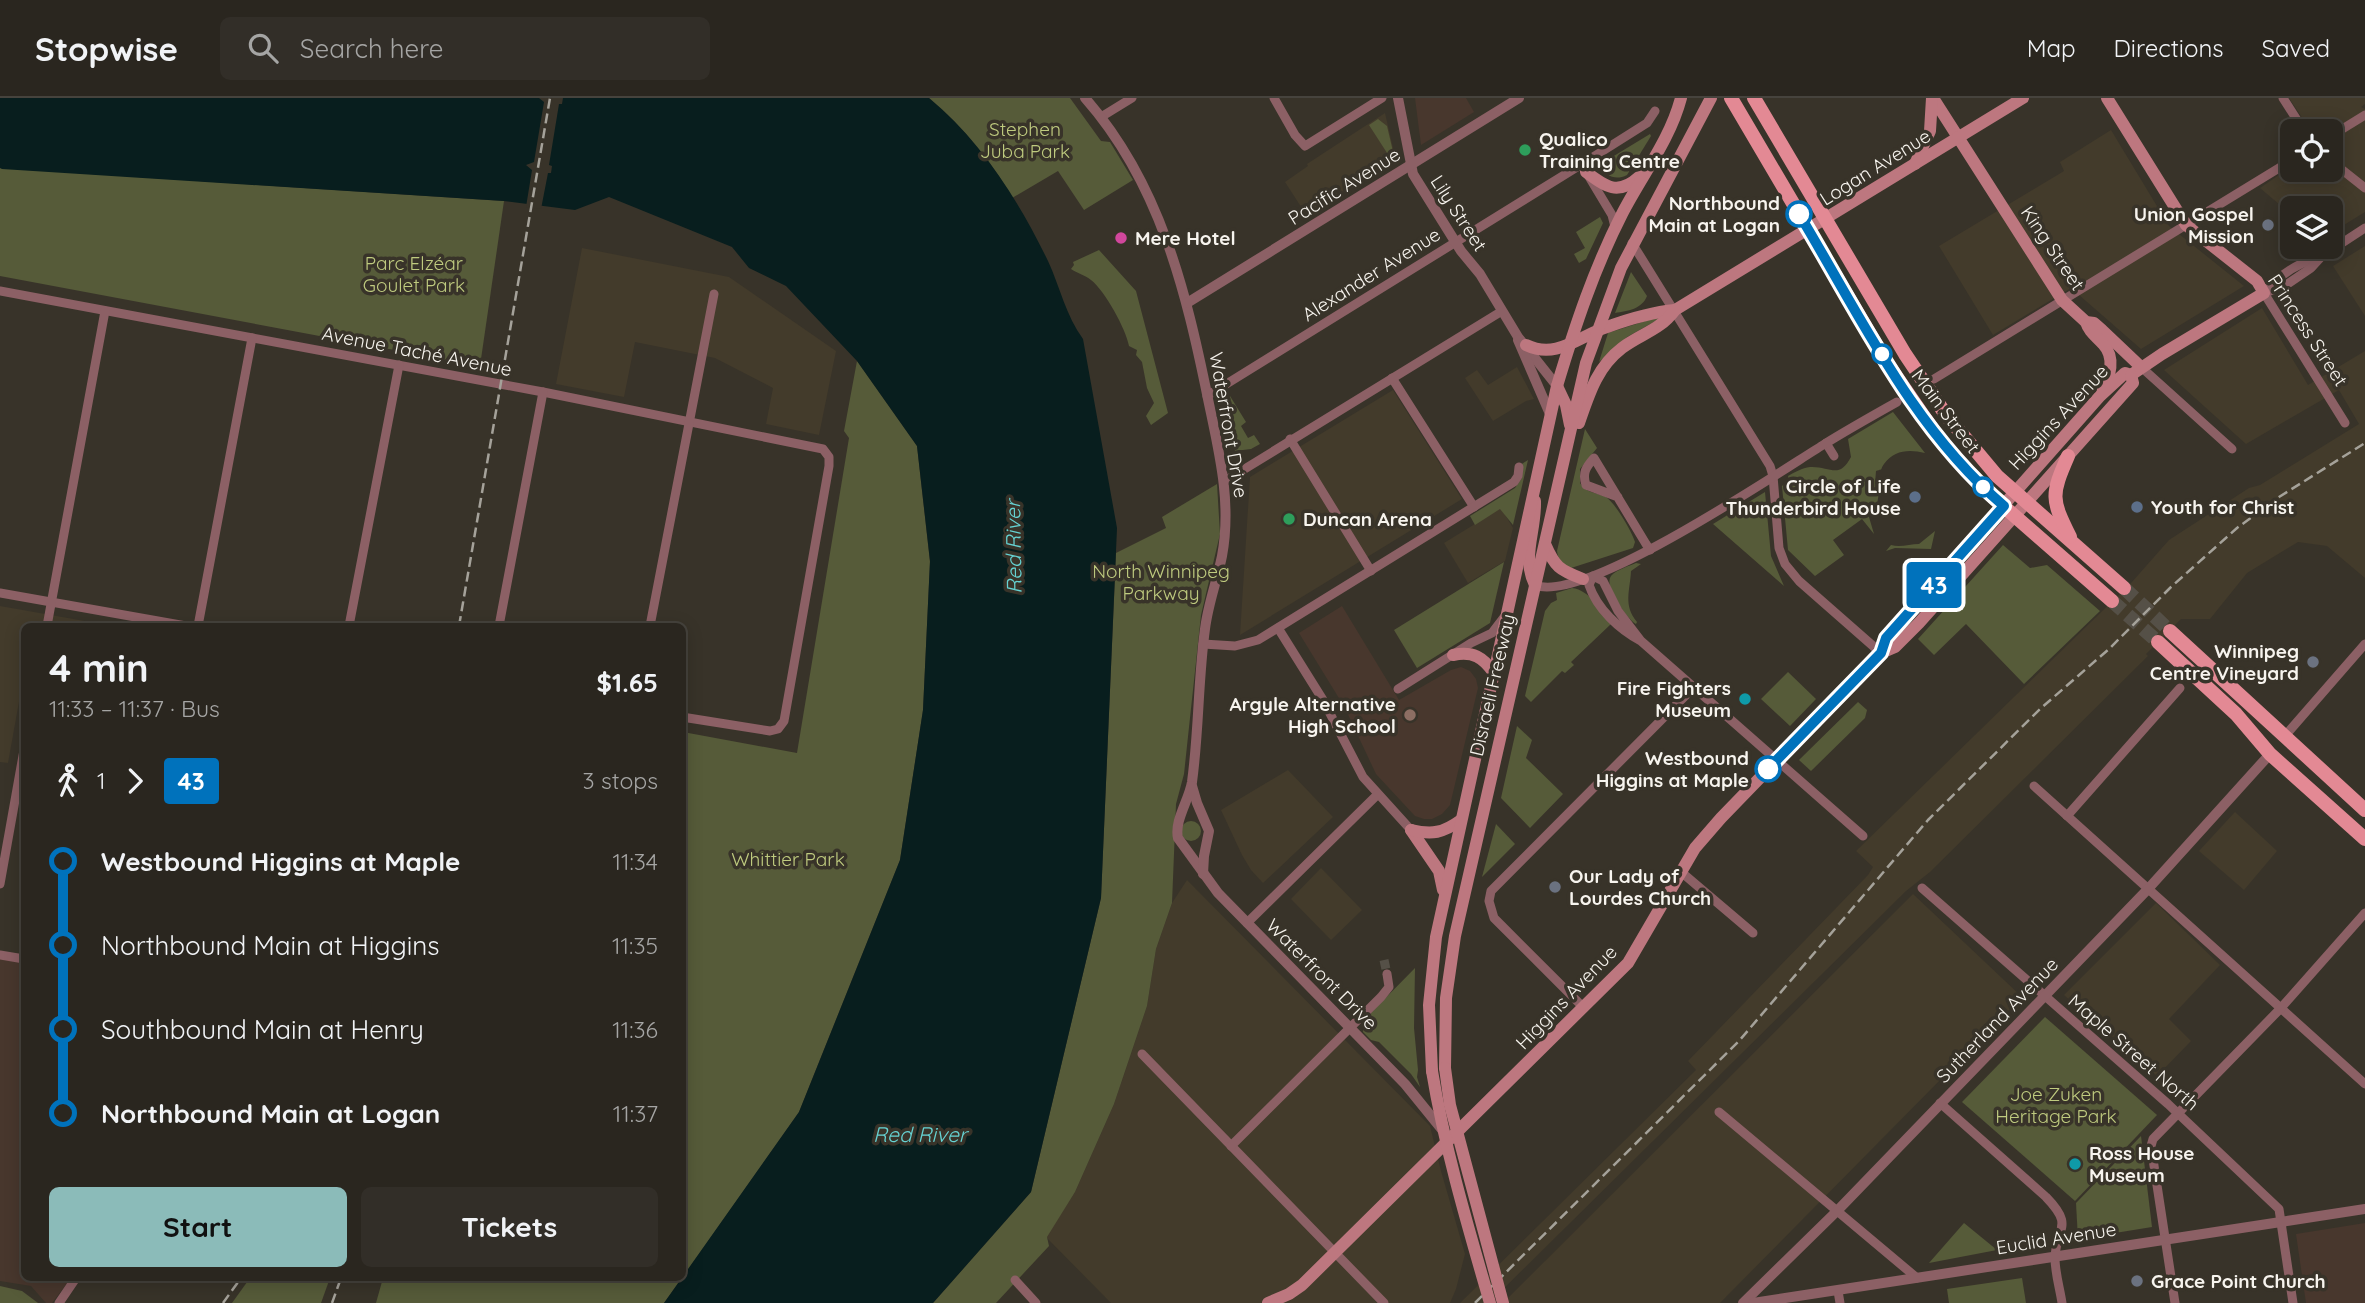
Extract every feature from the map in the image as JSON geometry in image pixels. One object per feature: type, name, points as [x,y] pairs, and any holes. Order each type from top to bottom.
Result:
[{"type":"main road","name":"Disraeli Freeway","points":[[1503,1303],[1450,1105],[1438,1070],[1429,1031],[1429,986],[1444,896],[1557,386],[1589,286],[1615,227],[1672,124],[1681,98]]},
{"type":"main road","name":"Disraeli Freeway","points":[[1490,1303],[1439,1112],[1438,1070],[1452,956],[1587,363],[1608,299],[1632,243],[1711,98]]},
{"type":"main road","name":"Main Street","points":[[1731,98],[1887,363],[1917,409],[1953,456],[2004,506],[2112,601]]},
{"type":"main road","name":"Main Street","points":[[1754,98],[1924,385],[1968,444],[2014,493],[2124,588]]},
{"type":"main road","points":[[1913,166],[1930,131],[1932,98]]},
{"type":"main road","name":"King Street","points":[[1932,98],[2062,300],[2086,322],[2094,323],[2102,330],[2136,371]]},
{"type":"main road","name":"Logan Avenue","points":[[1559,479],[1595,381],[1603,367],[1622,348],[1665,323],[1675,310],[2023,98]]},
{"type":"main road","name":"Princess Street","points":[[2107,98],[2186,225],[2257,281],[2264,293]]},
{"type":"main road","points":[[1584,168],[1602,184],[1621,188],[1628,187],[1647,169]]},
{"type":"main road","name":"Higgins Avenue","points":[[1881,653],[1886,638],[2100,396],[2125,373],[2136,371],[2264,293]]},
{"type":"main road","name":"Logan Avenue","points":[[1569,345],[1598,330],[1675,310]]},
{"type":"main road","points":[[2086,322],[2088,330],[2105,345],[2111,363],[2108,380],[2100,396]]},
{"type":"main road","points":[[1522,341],[1543,351],[1557,350],[1569,345]]},
{"type":"main road","name":"Higgins Avenue","points":[[1268,1303],[1295,1290],[1584,1008],[1635,953],[1695,848],[1881,653],[1901,641],[2133,383],[2136,371]]},
{"type":"main road","points":[[1557,386],[1566,405],[1570,430]]},
{"type":"main road","points":[[2068,456],[2055,485],[2054,499],[2058,514],[2074,544]]},
{"type":"main road","points":[[1535,483],[1536,520],[1528,562],[1535,585]]},
{"type":"main road","points":[[1545,544],[1554,564],[1569,574],[1588,577]]},
{"type":"main road","points":[[2170,631],[2365,810]]},
{"type":"main road","points":[[2158,642],[2236,714],[2270,754],[2365,839]]},
{"type":"main road","points":[[1454,655],[1477,655],[1493,673]]},
{"type":"main road","points":[[1411,830],[1434,834],[1461,820]]},
{"type":"main road","points":[[1411,830],[1439,871],[1444,896]]},
{"type":"street","name":"Waterfront Drive","points":[[1085,98],[1101,117],[1152,200],[1165,232],[1187,303],[1225,481],[1225,538],[1208,609],[1203,644],[1192,783],[1177,835],[1218,893],[1454,1135]]},
{"type":"street","points":[[1101,117],[1132,98]]},
{"type":"street","points":[[1274,98],[1295,135],[1305,146],[1382,98]]},
{"type":"street","name":"Lily Street","points":[[1398,98],[1413,174],[1455,243],[1479,274],[1522,341],[1557,386]]},
{"type":"street","name":"Pacific Avenue","points":[[1187,303],[1410,166],[1506,101],[1519,98]]},
{"type":"street","points":[[2283,98],[2296,119]]},
{"type":"street","name":"Alexander Avenue","points":[[1208,396],[1455,243],[1584,168],[1647,123],[1655,111]]},
{"type":"street","points":[[2343,129],[2365,115]]},
{"type":"street","points":[[1934,379],[2280,166]]},
{"type":"street","points":[[1584,168],[1612,215],[1615,227]]},
{"type":"street","points":[[2343,171],[2365,188]]},
{"type":"street","name":"Higgins Avenue","points":[[2264,293],[2276,278],[2306,261],[2322,256],[2365,228]]},
{"type":"street","points":[[1632,243],[1770,466],[1779,548],[1784,564],[1799,581],[1881,653]]},
{"type":"street","name":"Avenue Taché Avenue","points":[[0,291],[543,392],[815,446],[827,451],[829,466],[784,721],[778,729],[770,732],[686,718]]},
{"type":"street","name":"Princess Street","points":[[2264,293],[2345,423]]},
{"type":"street","points":[[651,623],[714,294]]},
{"type":"street","points":[[48,623],[105,311]]},
{"type":"street","points":[[1225,481],[1502,311]]},
{"type":"street","points":[[199,623],[251,338]]},
{"type":"street","name":"Lily Street","points":[[1522,341],[1521,349],[1550,414]]},
{"type":"street","points":[[350,623],[399,365]]},
{"type":"street","name":"King Street","points":[[2136,371],[2232,449]]},
{"type":"street","points":[[1392,378],[1474,508]]},
{"type":"street","points":[[500,623],[543,392]]},
{"type":"street","points":[[1535,585],[1555,587],[1588,577],[1650,550],[1897,402]]},
{"type":"street","points":[[1290,439],[1371,571]]},
{"type":"street","points":[[1826,443],[1834,456]]},
{"type":"street","points":[[1618,497],[1586,485],[1585,469],[1594,458],[1606,477],[1650,550]]},
{"type":"street","points":[[1203,644],[1242,645],[1258,640],[1514,482],[1519,467]]},
{"type":"street","points":[[1588,577],[1603,581],[1618,611],[1641,641],[1863,836]]},
{"type":"street","points":[[1588,577],[1592,595],[1615,622],[1641,641]]},
{"type":"street","points":[[0,593],[169,623]]},
{"type":"street","points":[[1398,689],[1471,643],[1492,633],[1505,616]]},
{"type":"street","points":[[1278,628],[1323,700],[1363,777],[1411,830]]},
{"type":"street","points":[[2284,737],[2365,644]]},
{"type":"street","points":[[1584,1008],[1494,918],[1489,901],[1491,891],[1695,687]]},
{"type":"street","points":[[2067,816],[2180,688]]},
{"type":"street","name":"Sutherland Avenue","points":[[1743,1303],[1838,1210],[2148,889],[2270,754]]},
{"type":"street","points":[[0,884],[21,767]]},
{"type":"street","name":"Waterfront Drive","points":[[1192,783],[1209,831],[1203,874]]},
{"type":"street","points":[[2034,786],[2365,1084]]},
{"type":"street","points":[[1247,923],[1377,795]]},
{"type":"street","points":[[1178,825],[1191,816],[1205,821]]},
{"type":"street","points":[[1181,844],[1195,849],[1207,841]]},
{"type":"street","points":[[1680,872],[1753,933]]},
{"type":"street","name":"Maple Street North","points":[[1922,888],[2178,1114],[2279,1209],[2281,1222]]},
{"type":"street","points":[[2175,1303],[2151,1146],[2153,1139],[2280,1009],[2365,913]]},
{"type":"street","points":[[0,955],[21,958]]},
{"type":"street","points":[[1231,1146],[1389,987],[1387,974]]},
{"type":"street","points":[[1143,1054],[1384,1303]]},
{"type":"street","points":[[1940,1104],[2055,1205],[2063,1224],[2055,1257],[2062,1303]]},
{"type":"street","points":[[1719,1112],[1917,1278]]},
{"type":"street","name":"Euclid Avenue","points":[[1753,1303],[2365,1209]]},
{"type":"street","points":[[2281,1222],[2293,1303]]},
{"type":"street","points":[[1015,1280],[1036,1303]]},
{"type":"street","points":[[59,1303],[74,1281]]},
{"type":"street","points":[[1838,1291],[1840,1303]]},
{"type":"shaded area","points":[[1415,98],[1466,98],[1474,112],[1421,145]]},
{"type":"shaded area","points":[[2289,98],[2365,98],[2365,104],[2361,107],[2365,109],[2365,212],[2343,226],[2343,196],[2280,196],[2280,205],[2260,188],[2280,174],[2280,182],[2343,182],[2343,119],[2303,119]]},
{"type":"shaded area","points":[[1385,113],[1396,161],[1307,216],[1285,182],[1308,166],[1307,164]]},
{"type":"shaded area","points":[[2111,130],[2169,226],[2244,286],[2141,349],[2071,288],[1993,335],[1939,246],[2064,171],[2060,162]]},
{"type":"shaded area","points":[[2365,246],[2365,316],[2333,266]]},
{"type":"shaded area","points":[[582,248],[729,277],[836,351],[819,435],[766,424],[773,388],[715,358],[635,342],[624,397],[556,384]]},
{"type":"shaded area","points":[[2262,308],[2308,385],[2365,351],[2365,578],[2327,546],[2298,542],[2247,573],[2210,619],[2181,619],[2146,654],[2148,656],[1930,872],[1906,891],[1489,1303],[1460,1303],[1696,1070],[1688,1061],[1868,875],[1873,867],[1856,851],[2132,582],[2169,540],[2249,488],[2260,485],[2359,424],[2339,390],[2246,444],[2164,370]]},
{"type":"shaded area","points":[[1517,367],[1534,399],[1493,421],[1465,378],[1477,370],[1488,385]]},
{"type":"shaded area","points":[[1393,390],[1462,499],[1240,635],[1250,477]]},
{"type":"shaded area","points":[[1501,508],[1513,528],[1505,561],[1468,583],[1444,543]]},
{"type":"shaded area","points":[[0,606],[96,623],[21,623],[21,691],[8,763],[0,762]]},
{"type":"shaded area","name":"Argyle Alternative High School","points":[[1342,606],[1399,700],[1461,667],[1470,671],[1476,679],[1478,688],[1450,805],[1442,814],[1432,819],[1415,816],[1376,774],[1345,708],[1299,633]]},
{"type":"shaded area","points":[[1288,770],[1333,817],[1263,883],[1242,855],[1221,810]]},
{"type":"shaded area","points":[[2235,812],[2277,851],[2244,890],[2199,851]]},
{"type":"shaded area","points":[[1321,868],[1362,910],[1331,940],[1291,899]]},
{"type":"shaded area","points":[[1187,880],[1430,1126],[1465,1254],[1450,1303],[1111,1303],[1046,1237],[1075,1192],[1114,1104],[1147,1006],[1156,949],[1172,903]]},
{"type":"shaded area","points":[[1913,894],[2022,997],[1720,1303],[1503,1303]]},
{"type":"shaded area","points":[[2156,903],[2220,965],[2169,1019],[2191,1041],[2157,1076],[2064,995]]},
{"type":"shaded area","points":[[0,955],[21,958],[21,1281],[69,1281],[52,1303],[46,1303],[31,1286],[0,1281]]},
{"type":"shaded area","points":[[2365,1223],[2365,1303],[2306,1303],[2296,1234]]},
{"type":"green space","name":"Stephen Juba Park","points":[[929,98],[1070,98],[1101,141],[1110,142],[1133,180],[1084,210],[1058,171],[1012,198],[975,144]]},
{"type":"green space","points":[[1378,119],[1387,126],[1395,160],[1389,163],[1389,156],[1369,125]]},
{"type":"green space","points":[[1650,134],[1627,175],[1619,178],[1611,176],[1599,165]]},
{"type":"green space","name":"Parc Elzéar Goulet Park","points":[[0,168],[504,201],[480,366],[0,276]]},
{"type":"green space","points":[[1600,217],[1603,223],[1586,259],[1579,263],[1574,254],[1585,248],[1576,232]]},
{"type":"green space","points":[[1099,250],[1136,291],[1168,413],[1151,425],[1146,416],[1154,403],[1147,388],[1142,362],[1136,355],[1137,350],[1129,346],[1124,330],[1097,285],[1071,269],[1073,262]]},
{"type":"green space","points":[[1631,272],[1647,296],[1638,307],[1615,313]]},
{"type":"green space","points":[[1658,317],[1659,319],[1627,337],[1599,362],[1608,333]]},
{"type":"green space","name":"Whittier Park","points":[[857,361],[917,446],[930,562],[923,710],[900,860],[799,1112],[686,1273],[686,733],[797,753],[849,438],[844,431]]},
{"type":"green space","points":[[1230,396],[1246,422],[1241,426],[1248,438],[1254,435],[1260,444],[1251,449],[1235,451],[1225,407]]},
{"type":"green space","points":[[1893,412],[1925,453],[1897,453],[1876,471],[1875,484],[1880,487],[1876,510],[1871,506],[1869,517],[1874,534],[1862,519],[1833,540],[1844,555],[1815,576],[1788,550],[1782,486],[1789,480],[1788,476],[1804,468],[1842,468],[1851,457],[1848,439]]},
{"type":"green space","points":[[1585,429],[1597,448],[1580,469],[1580,483],[1613,503],[1635,542],[1633,548],[1571,568],[1561,562],[1557,551]]},
{"type":"green space","points":[[1528,460],[1513,525],[1500,509],[1475,525],[1470,516],[1515,488],[1522,478],[1520,465]]},
{"type":"green space","name":"North Winnipeg Parkway","points":[[1217,484],[1220,534],[1201,615],[1184,774],[1176,804],[1172,903],[1156,949],[1147,1006],[1114,1104],[1075,1192],[1047,1237],[1049,1246],[996,1303],[933,1303],[1031,1192],[1101,898],[1116,553],[1166,528],[1162,517]]},
{"type":"green space","points":[[1765,492],[1771,556],[1784,586],[1713,524]]},
{"type":"green space","points":[[1935,531],[1931,549],[1895,548],[1886,551],[1891,545],[1919,544]]},
{"type":"green space","points":[[2003,545],[2030,568],[2047,565],[2100,611],[2024,684],[1966,624],[1934,655],[1918,639]]},
{"type":"green space","points":[[1504,562],[1490,623],[1417,668],[1394,630]]},
{"type":"green space","points":[[1636,563],[1641,564],[1631,571],[1628,598],[1636,624],[1617,602],[1609,581],[1616,572]]},
{"type":"green space","points":[[1572,588],[1590,597],[1611,624],[1571,662],[1574,665],[1565,673],[1562,671],[1531,702],[1525,696],[1545,611],[1557,600],[1556,593]]},
{"type":"green space","points":[[1788,672],[1816,699],[1790,726],[1761,699]]},
{"type":"green space","points":[[1858,702],[1867,710],[1865,718],[1811,771],[1799,760]]},
{"type":"green space","points":[[1517,726],[1532,740],[1526,758],[1563,794],[1530,828],[1501,798]]},
{"type":"green space","points":[[1191,821],[1198,824],[1201,831],[1198,838],[1191,841],[1184,838],[1181,831],[1184,824]]},
{"type":"green space","points":[[1496,824],[1515,844],[1482,877]]},
{"type":"green space","points":[[1415,968],[1414,1028],[1420,1087],[1411,1074],[1379,1042],[1371,1040],[1363,1032],[1364,1020]]},
{"type":"green space","name":"Joe Zuken Heritage Park","points":[[2045,1017],[2157,1115],[2075,1201],[1962,1102]]},
{"type":"green space","points":[[2141,1136],[2152,1227],[2078,1239],[2076,1203]]},
{"type":"green space","points":[[1964,1223],[1997,1250],[1929,1263]]},
{"type":"green space","points":[[2022,1278],[2026,1303],[1949,1303],[1947,1289]]},
{"type":"green space","points":[[248,1281],[329,1281],[321,1303],[232,1303]]},
{"type":"green space","points":[[382,1281],[680,1281],[664,1303],[376,1303]]},
{"type":"green space","points":[[0,1286],[22,1291],[38,1303],[0,1303]]},
{"type":"water","name":"Red River","points":[[0,98],[929,98],[982,153],[1011,194],[1037,239],[1072,321],[1083,339],[1117,528],[1101,898],[1031,1192],[933,1303],[664,1303],[680,1281],[686,1281],[686,1272],[799,1112],[900,860],[923,710],[930,561],[917,446],[857,361],[786,286],[749,268],[732,247],[609,197],[575,210],[504,201],[0,168]]},
{"type":"pier","points":[[539,98],[563,98],[562,104],[559,104],[549,165],[552,166],[551,173],[548,173],[541,209],[526,207],[532,170],[526,165],[534,162],[544,102]]},
{"type":"tunnel","points":[[2124,588],[2170,631]]},
{"type":"tunnel","points":[[2112,601],[2158,642]]},
{"type":"tunnel","points":[[1384,960],[1387,974]]},
{"type":"railway","points":[[460,623],[550,98]]},
{"type":"railway","points":[[1475,1303],[1739,1041],[1928,820],[2040,709],[2109,649],[2171,587],[2237,528],[2279,497],[2365,443]]},
{"type":"railway","points":[[223,1303],[239,1281]]},
{"type":"railway","points":[[332,1303],[340,1281]]},
{"type":"bus line","name":"43","points":[[1768,769],[1881,653],[1886,638],[2004,506],[1953,456],[1917,409],[1799,214]]},
{"type":"place","name":"Qualico Training Centre","points":[[1525,150]]},
{"type":"place","name":"Northbound Main at Logan","points":[[1799,214]]},
{"type":"place","name":"Union Gospel Mission","points":[[2268,225]]},
{"type":"place","name":"Mere Hotel","points":[[1121,238]]},
{"type":"place","name":"Circle of Life Thunderbird House","points":[[1915,497]]},
{"type":"place","name":"Youth for Christ","points":[[2137,507]]},
{"type":"place","name":"Duncan Arena","points":[[1289,519]]},
{"type":"place","name":"Winnipeg Centre Vineyard","points":[[2313,662]]},
{"type":"place","name":"Fire Fighters Museum","points":[[1745,699]]},
{"type":"place","name":"Argyle Alternative High School","points":[[1410,715]]},
{"type":"place","name":"Westbound Higgins at Maple","points":[[1768,769]]},
{"type":"place","name":"Our Lady of Lourdes Church","points":[[1555,887]]},
{"type":"place","name":"Ross House Museum","points":[[2075,1164]]},
{"type":"place","name":"Grace Point Church","points":[[2137,1281]]}]
